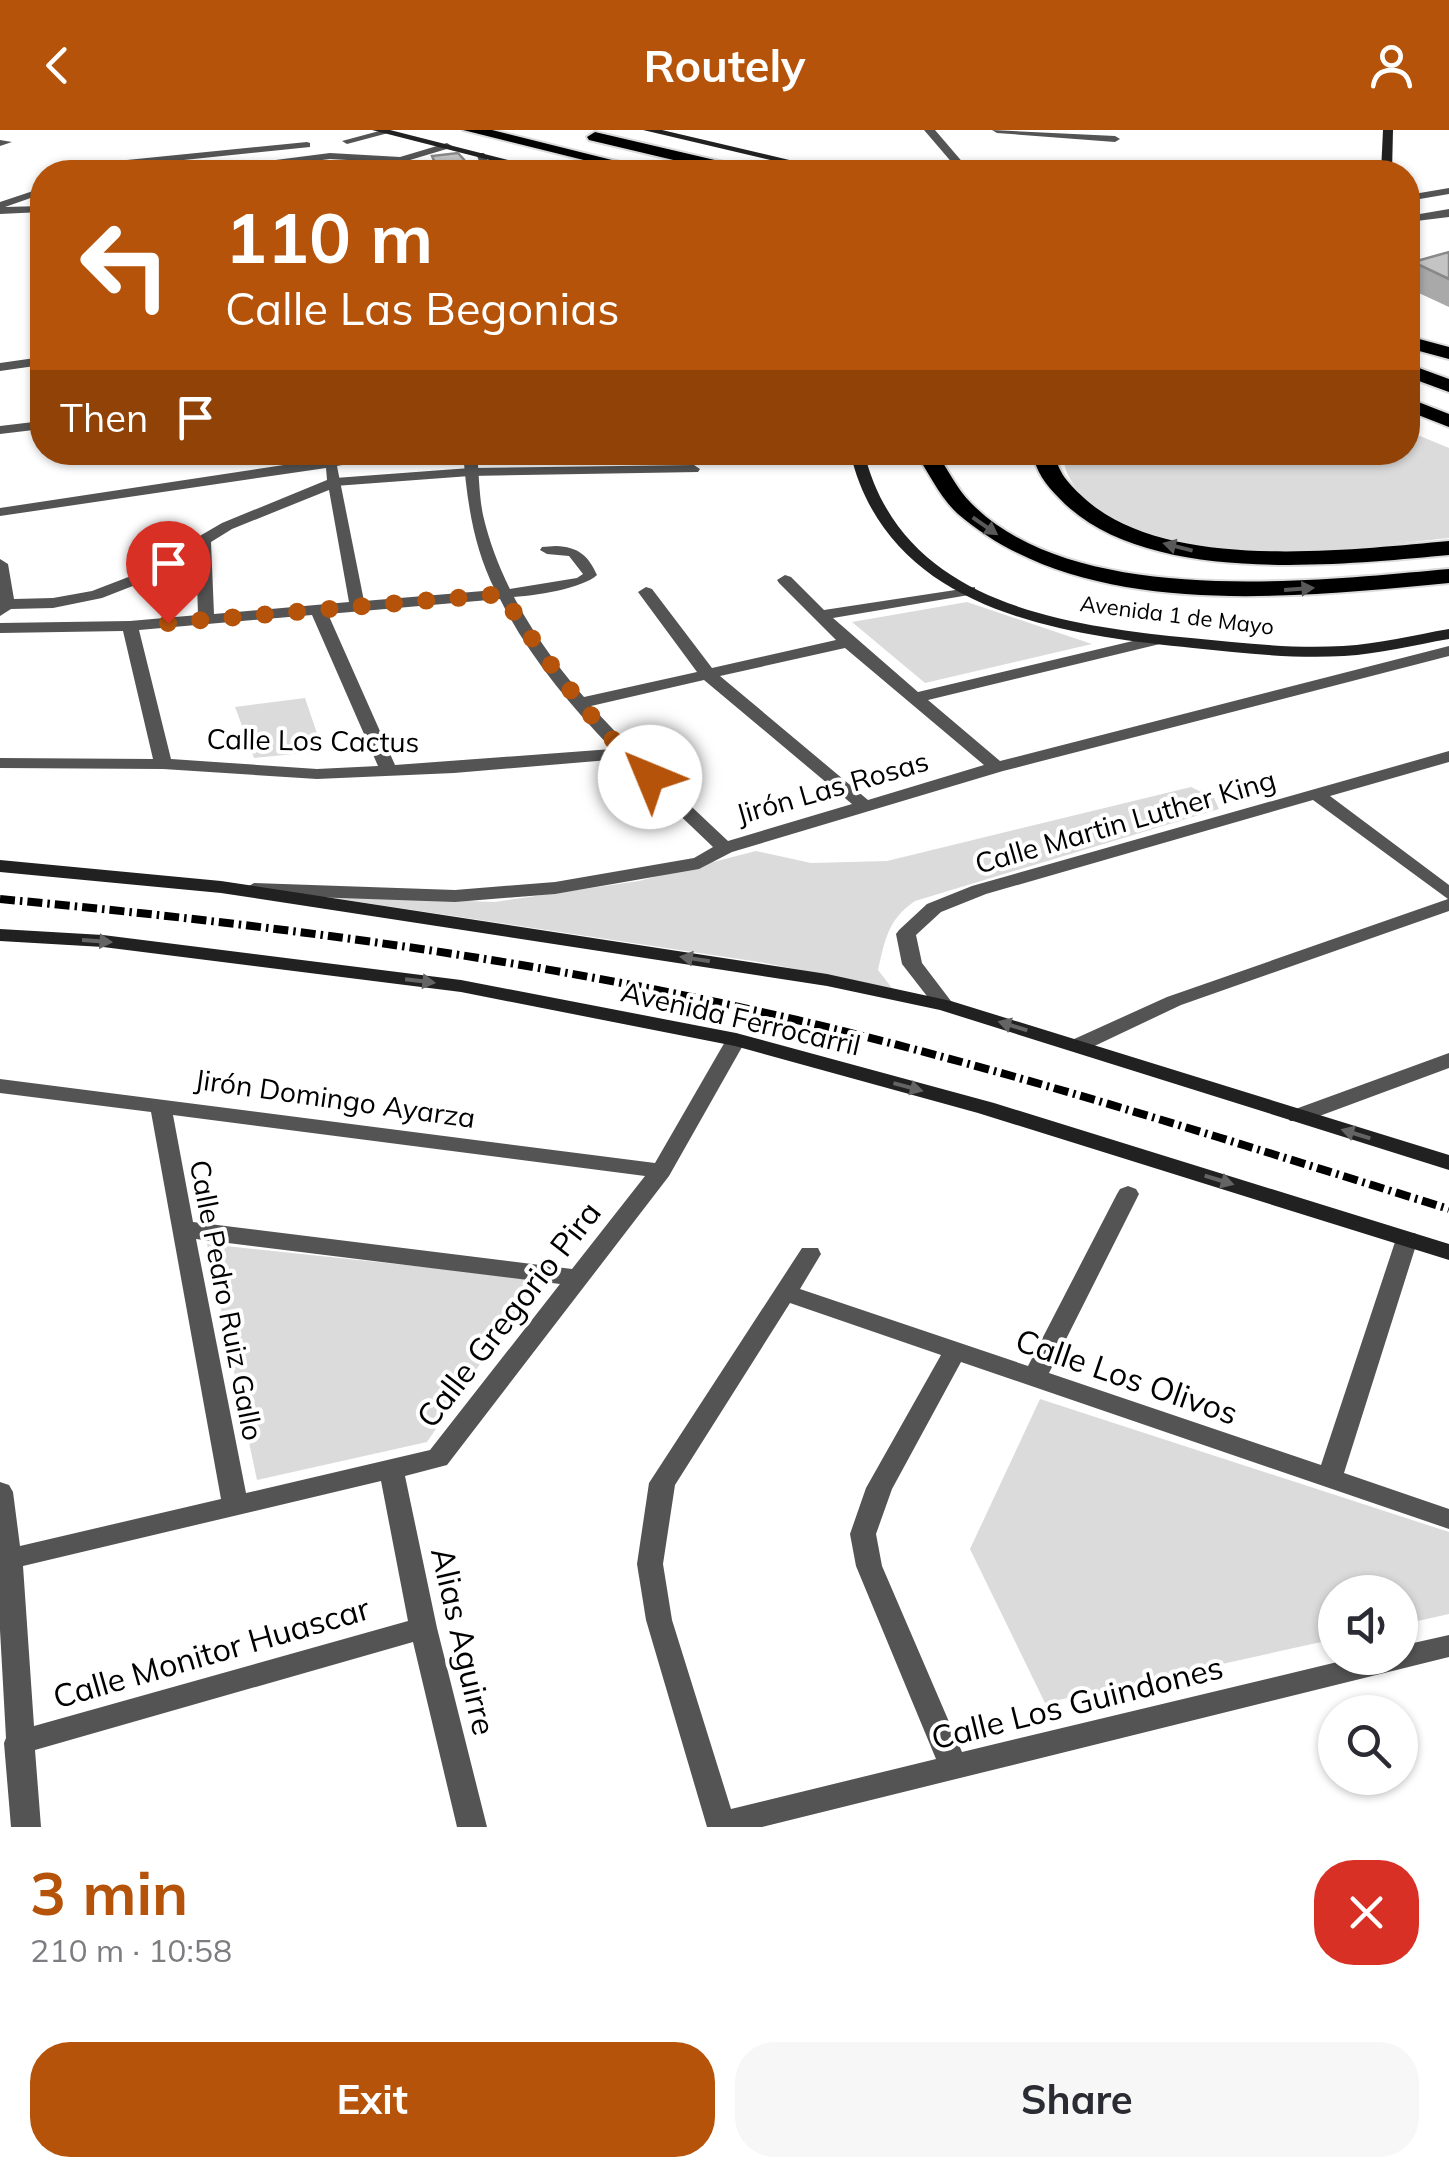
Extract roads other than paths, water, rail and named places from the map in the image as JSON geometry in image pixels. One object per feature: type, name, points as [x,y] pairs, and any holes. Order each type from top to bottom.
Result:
[{"type":"highway","points":[[472,130],[601,160]]},
{"type":"highway","points":[[583,134],[692,160]]},
{"type":"highway","points":[[450,138],[541,160]]},
{"type":"highway","points":[[1420,346],[1449,354]]},
{"type":"highway","points":[[1420,375],[1449,386]]},
{"type":"highway","points":[[1420,410],[1449,423]]},
{"type":"highway","points":[[1420,418],[1449,423]]},
{"type":"highway","points":[[931,465],[940,486],[995,534],[1072,566],[1118,577],[1181,587],[1258,590],[1449,576]]},
{"type":"highway","points":[[1046,465],[1052,478],[1078,505],[1110,525],[1182,549],[1226,558],[1302,561],[1449,548]]},
{"type":"main road","points":[[648,130],[784,160]]},
{"type":"main road","points":[[1387,160],[1388,130]]},
{"type":"main road","points":[[382,131],[450,138],[480,155],[500,160]]},
{"type":"main road","name":"Avenida 1 de Mayo","points":[[860,465],[866,491],[895,535],[944,578],[1050,620],[1158,640],[1274,651],[1344,651],[1449,634]]},
{"type":"main road","name":"Avenida Ferrocarril","points":[[0,866],[221,887],[827,980],[944,1005],[1449,1163]]},
{"type":"main road","name":"Avenida Ferrocarril","points":[[0,936],[103,941],[461,986],[736,1040],[986,1108],[1449,1252]]},
{"type":"street","points":[[929,130],[955,160]]},
{"type":"street","points":[[997,130],[1115,139]]},
{"type":"street","points":[[480,155],[482,160]]},
{"type":"street","points":[[1420,196],[1449,192]]},
{"type":"street","points":[[1420,218],[1449,214]]},
{"type":"street","points":[[0,358],[30,354]]},
{"type":"street","points":[[0,366],[30,362]]},
{"type":"street","points":[[0,430],[30,426]]},
{"type":"street","points":[[0,444],[30,440]]},
{"type":"street","points":[[0,512],[310,465]]},
{"type":"street","points":[[331,465],[357,604]]},
{"type":"street","points":[[470,465],[479,520],[502,594],[542,654],[624,754],[725,848]]},
{"type":"street","points":[[0,564],[2,607],[96,595],[137,579],[227,526],[335,482]]},
{"type":"street","points":[[203,542],[206,620]]},
{"type":"street","points":[[786,580],[848,642],[997,767]]},
{"type":"street","points":[[821,616],[969,590]]},
{"type":"street","points":[[646,592],[708,675],[864,806]]},
{"type":"street","points":[[0,628],[130,626],[502,594]]},
{"type":"street","points":[[317,608],[389,772]]},
{"type":"street","points":[[130,626],[163,764]]},
{"type":"street","points":[[915,698],[1158,640]]},
{"type":"street","points":[[582,703],[848,642]]},
{"type":"street","name":"Jirón Las Rosas","points":[[221,887],[455,896],[555,888],[653,872],[699,863],[725,848],[997,767],[1449,651]]},
{"type":"street","name":"Calle Los Cactus","points":[[0,764],[163,764],[317,774],[624,754]]},
{"type":"street","name":"Calle Martin Luther King","points":[[944,1005],[912,964],[906,934],[934,908],[980,890],[1449,756]]},
{"type":"street","points":[[1316,794],[1449,894]]},
{"type":"street","points":[[1079,1045],[1174,1001],[1449,905]]},
{"type":"street","name":"Calle Gregorio Pira","points":[[8,1559],[438,1458],[661,1171],[736,1040]]},
{"type":"street","points":[[1298,1116],[1449,1060]]},
{"type":"street","name":"Jirón Domingo Ayarza","points":[[0,1086],[661,1171]]},
{"type":"street","name":"Calle Pedro Ruiz Gallo","points":[[160,1105],[235,1505]]},
{"type":"street","points":[[1034,1379],[1128,1194]]},
{"type":"street","points":[[184,1229],[576,1278]]},
{"type":"street","points":[[1329,1479],[1408,1239]]},
{"type":"street","points":[[721,1826],[659,1620],[650,1564],[662,1483],[810,1254]]},
{"type":"street","name":"Calle Los Olivos","points":[[784,1292],[1449,1519]]},
{"type":"street","points":[[954,1352],[879,1488],[863,1534],[869,1566],[956,1769]]},
{"type":"street","name":"Alias Aguirre","points":[[391,1470],[472,1827]]},
{"type":"street","points":[[0,1492],[26,1827]]},
{"type":"street","name":"Calle Monitor Huascar","points":[[18,1743],[424,1628]]},
{"type":"street","name":"Calle Los Guindones","points":[[721,1826],[1449,1646]]},
{"type":"lane","points":[[347,141],[382,131]]},
{"type":"lane","points":[[299,160],[330,156],[400,160],[450,138]]},
{"type":"lane","points":[[158,160],[308,145]]},
{"type":"lane","points":[[30,194],[0,205],[1,211],[30,210]]},
{"type":"lane","points":[[335,482],[470,472],[694,469]]},
{"type":"lane","points":[[502,594],[581,581],[590,575],[582,556],[571,549],[547,550]]},
{"type":"railway","points":[[0,899],[401,946],[699,998],[880,1040],[1043,1085],[1449,1209]]}]
